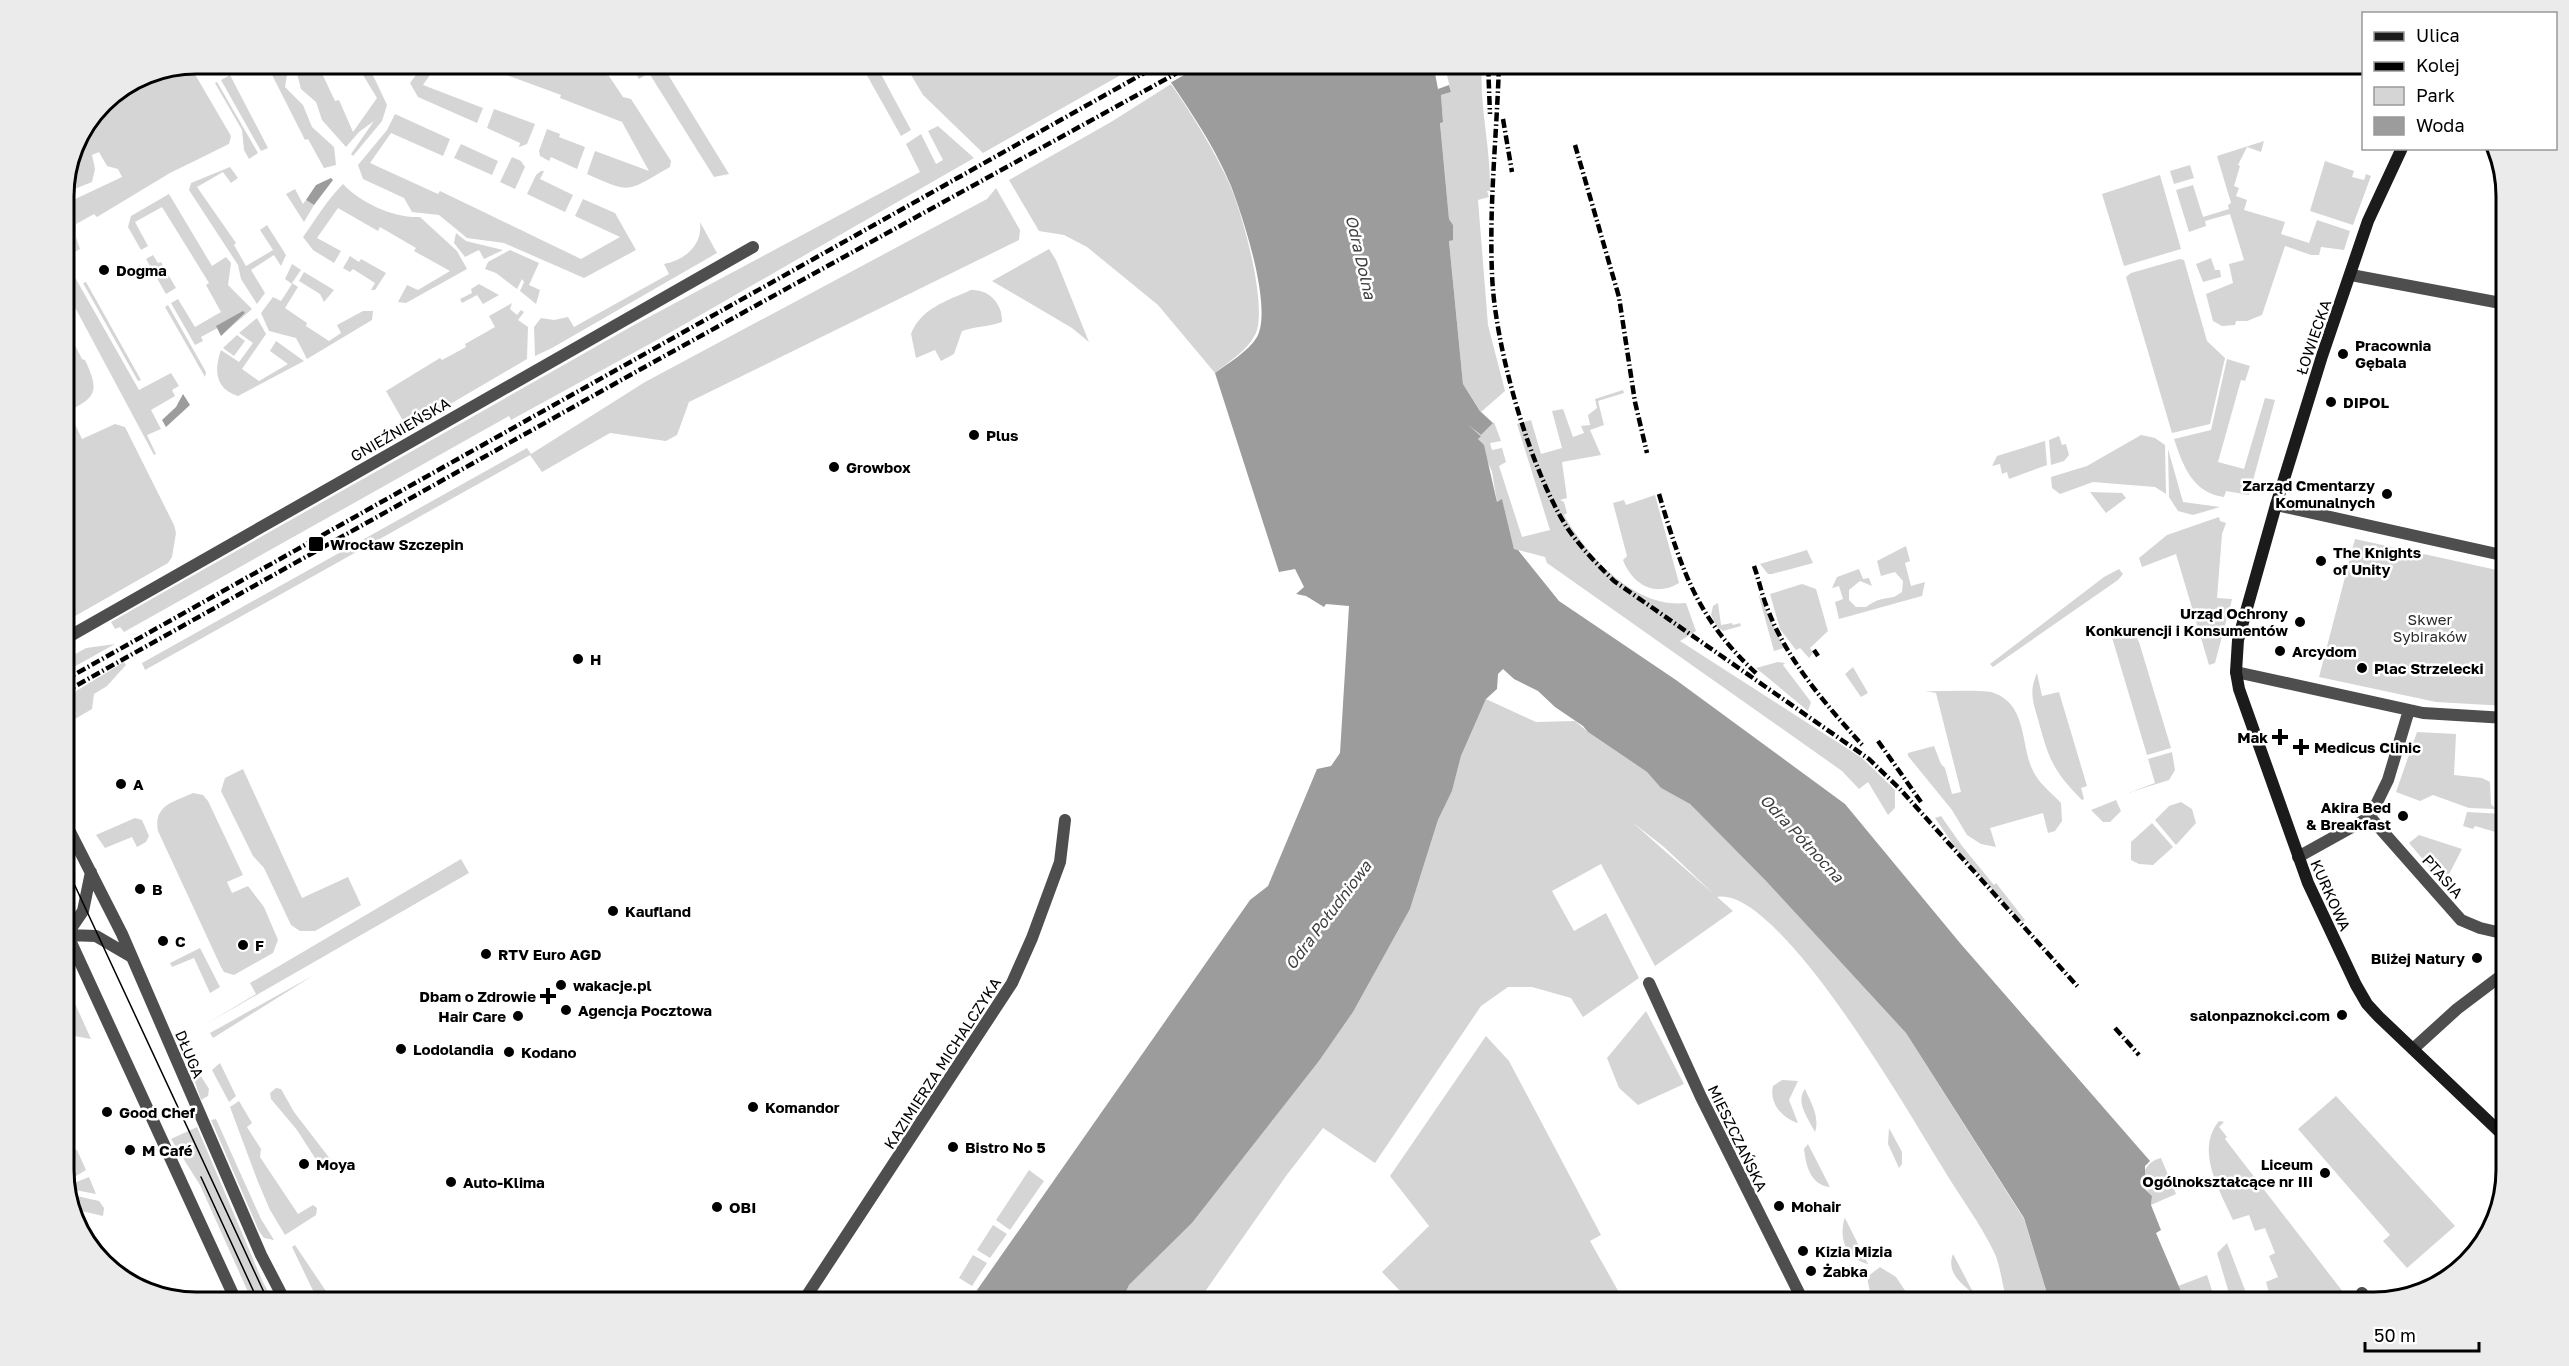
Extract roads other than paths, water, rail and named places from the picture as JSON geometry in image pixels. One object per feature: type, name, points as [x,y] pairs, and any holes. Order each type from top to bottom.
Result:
[{"type":"main road","name":"ŁOWIECKA","points":[[2266,540],[2322,356],[2368,221],[2401,150]]},
{"type":"main road","name":"KURKOWA","points":[[2266,540],[2243,619],[2236,672],[2239,689],[2298,857],[2367,1004],[2496,1128]]},
{"type":"street","name":"GNIEŹNIEŃSKA","points":[[74,634],[753,247]]},
{"type":"street","points":[[2351,275],[2495,302]]},
{"type":"street","points":[[2276,505],[2495,554]]},
{"type":"street","points":[[2236,672],[2428,714],[2496,717]]},
{"type":"street","points":[[2298,857],[2370,817],[2388,780],[2409,710]]},
{"type":"street","name":"PTASIA","points":[[2370,817],[2461,920],[2496,931]]},
{"type":"street","name":"KAZIMIERZA MICHALCZYKA","points":[[809,1292],[1011,983],[1032,938],[1060,862],[1065,820]]},
{"type":"street","name":"DŁUGA","points":[[74,839],[132,957],[261,1255],[280,1292]]},
{"type":"street","points":[[74,922],[83,911],[91,871]]},
{"type":"street","points":[[74,935],[96,936],[132,957]]},
{"type":"street","points":[[74,953],[232,1292]]},
{"type":"street","points":[[2413,1049],[2457,1009],[2496,980]]},
{"type":"street","name":"MIESZCZAŃSKA","points":[[1649,983],[1701,1097],[1798,1292]]},
{"type":"water","points":[[1165,73],[1435,73],[1438,89],[1449,85],[1451,92],[1441,95],[1443,122],[1440,123],[1449,219],[1453,225],[1453,240],[1449,241],[1463,384],[1480,411],[1493,423],[1481,435],[1468,425],[1481,436],[1478,439],[1484,445],[1497,502],[1502,499],[1514,549],[1518,550],[1559,601],[1676,680],[1845,804],[1960,943],[2150,1161],[2145,1166],[2145,1189],[2152,1196],[2151,1205],[2161,1230],[2156,1233],[2180,1292],[2047,1292],[2024,1218],[1906,1033],[1766,881],[1690,804],[1661,788],[1647,772],[1588,732],[1538,691],[1514,679],[1503,669],[1498,674],[1497,689],[1486,699],[1461,756],[1452,791],[1438,820],[1410,909],[1353,1012],[1319,1061],[1192,1223],[1129,1285],[1126,1292],[976,1292],[1250,900],[1268,886],[1317,769],[1331,766],[1340,753],[1349,606],[1326,604],[1324,607],[1306,596],[1296,594],[1304,587],[1295,569],[1279,572],[1215,373],[1243,352],[1257,337],[1261,323],[1261,306],[1254,262],[1231,186],[1198,123]]},
{"type":"water","points":[[331,178],[333,180],[314,205],[306,200],[316,185]]},
{"type":"water","points":[[243,311],[245,313],[221,336],[216,326]]},
{"type":"water","points":[[183,394],[190,405],[166,427],[162,420],[176,407]]},
{"type":"tram line","points":[[74,884],[264,1292]]},
{"type":"tram line","points":[[201,1177],[254,1292]]},
{"type":"railway","points":[[74,675],[1144,73]]},
{"type":"railway","points":[[74,687],[641,369],[1177,73]]},
{"type":"railway","points":[[1488,73],[1490,114]]},
{"type":"railway","points":[[1499,73],[1492,220],[1494,302],[1499,334],[1516,404],[1539,471],[1566,526],[1595,562],[1614,581],[1869,759],[1899,788],[2078,987]]},
{"type":"railway","points":[[1503,119],[1512,172]]},
{"type":"railway","points":[[1575,145],[1619,297],[1635,402],[1647,453]]},
{"type":"railway","points":[[1659,494],[1684,570],[1694,592],[1720,634],[1758,675]]},
{"type":"railway","points":[[1754,566],[1766,605],[1786,648],[1823,700],[1864,747]]},
{"type":"railway","points":[[1814,650],[1818,656]]},
{"type":"railway","points":[[1878,741],[1921,802]]},
{"type":"railway","points":[[2115,1028],[2139,1055]]},
{"type":"place","name":"Dogma","points":[[104,270]]},
{"type":"place","name":"Pracownia Gębala","points":[[2343,354]]},
{"type":"place","name":"DIPOL","points":[[2331,402]]},
{"type":"place","name":"Plus","points":[[974,435]]},
{"type":"place","name":"Growbox","points":[[834,467]]},
{"type":"place","name":"Zarząd Cmentarzy Komunalnych","points":[[2387,494]]},
{"type":"place","name":"Wrocław Szczepin","points":[[316,544]]},
{"type":"place","name":"The Knights of Unity","points":[[2321,561]]},
{"type":"place","name":"Urząd Ochrony Konkurencji i Konsumentów","points":[[2300,622]]},
{"type":"place","name":"Arcydom","points":[[2280,651]]},
{"type":"place","name":"H","points":[[578,659]]},
{"type":"place","name":"Plac Strzelecki","points":[[2362,668]]},
{"type":"place","name":"Mak","points":[[2280,737]]},
{"type":"place","name":"Medicus Clinic","points":[[2301,747]]},
{"type":"place","name":"A","points":[[121,784]]},
{"type":"place","name":"Akira Bed & Breakfast","points":[[2403,816]]},
{"type":"place","name":"B","points":[[140,889]]},
{"type":"place","name":"Kaufland","points":[[613,911]]},
{"type":"place","name":"C","points":[[163,941]]},
{"type":"place","name":"F","points":[[243,945]]},
{"type":"place","name":"RTV Euro AGD","points":[[486,954]]},
{"type":"place","name":"Bliżej Natury","points":[[2477,958]]},
{"type":"place","name":"wakacje.pl","points":[[561,985]]},
{"type":"place","name":"Dbam o Zdrowie","points":[[548,996]]},
{"type":"place","name":"Agencja Pocztowa","points":[[566,1010]]},
{"type":"place","name":"salonpaznokci.com","points":[[2342,1015]]},
{"type":"place","name":"Hair Care","points":[[518,1016]]},
{"type":"place","name":"Lodolandia","points":[[401,1049]]},
{"type":"place","name":"Kodano","points":[[509,1052]]},
{"type":"place","name":"Komandor","points":[[753,1107]]},
{"type":"place","name":"Good Chef","points":[[107,1112]]},
{"type":"place","name":"Bistro No 5","points":[[953,1147]]},
{"type":"place","name":"M Café","points":[[130,1150]]},
{"type":"place","name":"Moya","points":[[304,1164]]},
{"type":"place","name":"Liceum Ogólnokształcące nr III","points":[[2325,1173]]},
{"type":"place","name":"Auto-Klima","points":[[451,1182]]},
{"type":"place","name":"Mohair","points":[[1779,1206]]},
{"type":"place","name":"OBI","points":[[717,1207]]},
{"type":"place","name":"Kizia Mizia","points":[[1803,1251]]},
{"type":"place","name":"Żabka","points":[[1811,1271]]},
{"type":"water label","name":"Odra Dolna","points":[[1361,257]]},
{"type":"water label","name":"Odra Północna","points":[[1802,838]]},
{"type":"water label","name":"Odra Południowa","points":[[1328,915]]},
{"type":"park label","name":"Skwer Sybiraków","points":[[2430,628]]}]
